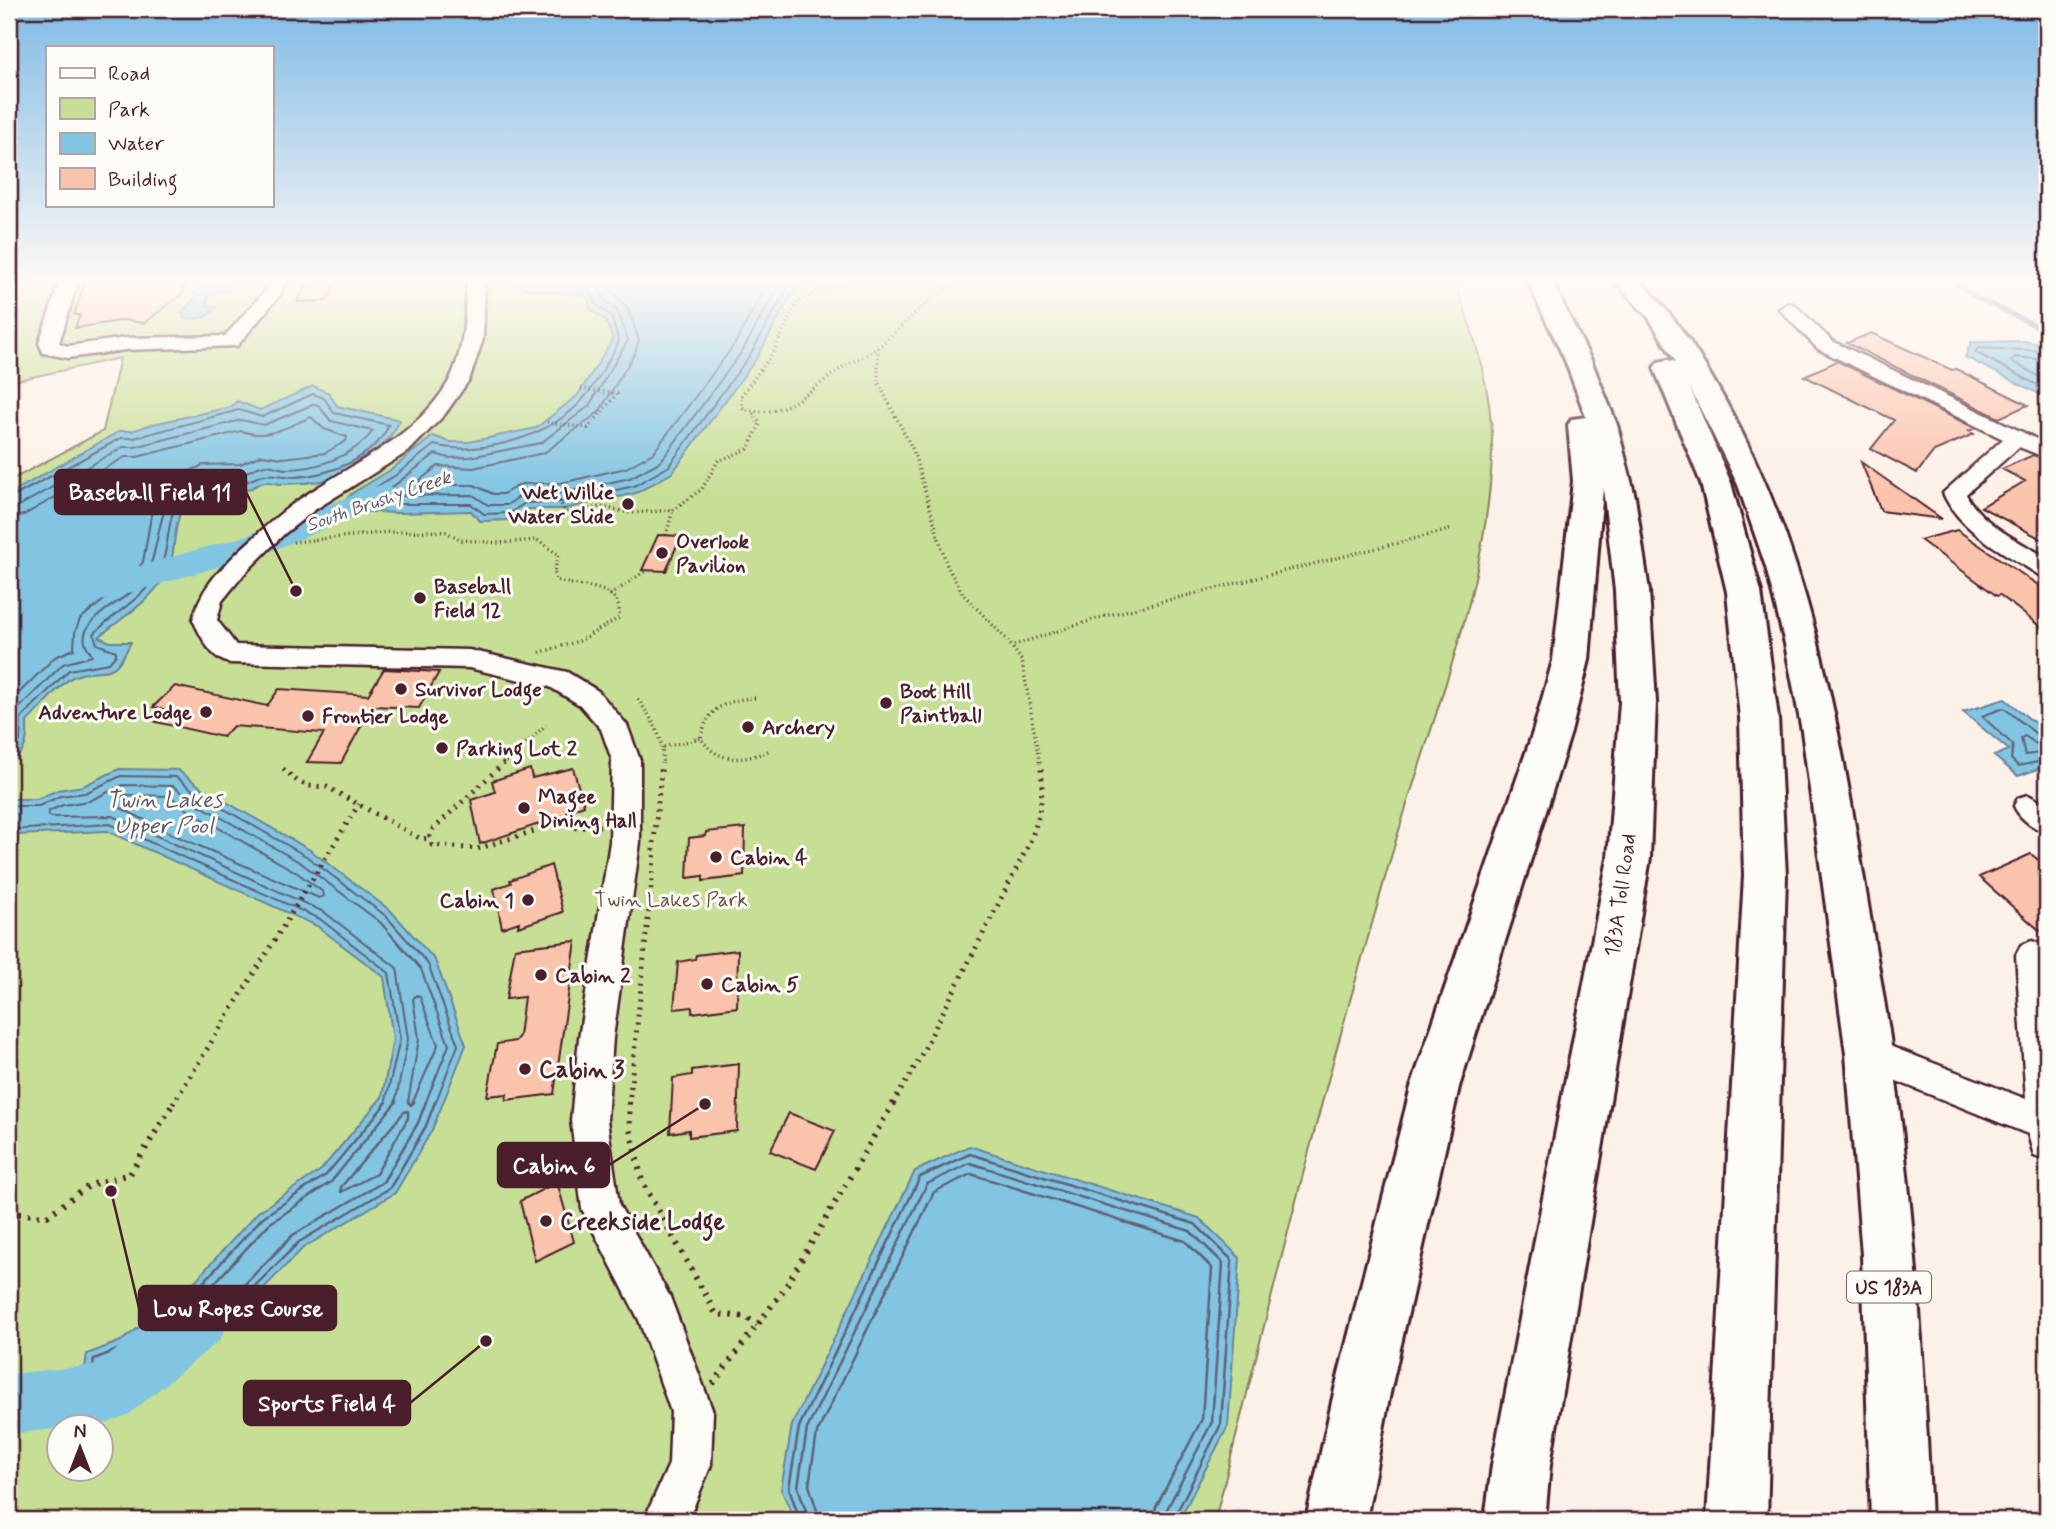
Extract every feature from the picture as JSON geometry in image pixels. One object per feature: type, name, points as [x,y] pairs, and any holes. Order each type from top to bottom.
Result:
[{"type":"highway","name":"183A Toll Road","points":[[1515,1520],[1521,1465],[1629,858],[1637,702],[1632,591],[1620,497],[1603,425],[1573,349]]},
{"type":"highway","points":[[1660,349],[1716,483],[1744,592],[1759,718],[1765,876],[1737,1520]]},
{"type":"highway","points":[[1682,349],[1753,485],[1782,567],[1821,731],[1869,1054]]},
{"type":"highway","points":[[1336,1520],[1362,1393],[1435,1087],[1552,732],[1571,660],[1588,481],[1578,360]]},
{"type":"highway","name":"US 183A","points":[[1869,1054],[1888,1255],[1901,1520]]},
{"type":"street","points":[[52,349],[68,352],[87,349]]},
{"type":"street","points":[[469,349],[459,380],[438,410],[393,452],[307,504],[274,540],[210,599],[205,620],[214,637],[229,654],[468,659],[558,679],[589,698],[613,725],[626,760],[625,842],[596,1038],[589,1120],[601,1209],[656,1311],[692,1412],[690,1465],[666,1520]]},
{"type":"street","points":[[1834,349],[2047,452]]},
{"type":"street","points":[[2016,438],[1954,493],[1956,502],[1968,515],[2047,569]]},
{"type":"street","points":[[1869,1054],[2047,1130],[2032,955]]},
{"type":"path","points":[[559,501],[566,512],[601,507],[630,513],[673,510],[702,489],[718,461],[748,449],[760,424],[752,413],[743,408],[741,396],[775,349]]},
{"type":"path","points":[[752,413],[768,412],[803,397],[840,369],[876,349]]},
{"type":"path","points":[[692,1412],[785,1288],[917,1063],[1030,842],[1041,813],[1043,782],[1022,661],[1014,645],[957,586],[940,551],[919,468],[905,431],[883,393],[877,374],[878,349]]},
{"type":"path","points":[[547,422],[588,428],[617,394],[578,388]]},
{"type":"path","points":[[666,536],[673,519],[673,510]]},
{"type":"path","points":[[1014,645],[1105,616],[1453,530]]},
{"type":"path","points":[[274,540],[429,531],[446,532],[463,540],[500,543],[537,540],[559,555],[554,571],[556,580],[566,585],[598,587],[618,603],[621,611],[618,618],[579,641],[529,655]]},
{"type":"path","points":[[610,595],[646,570]]},
{"type":"path","points":[[755,698],[728,701],[720,706],[707,717],[701,738],[710,752],[725,758],[754,758],[770,750]]},
{"type":"path","points":[[638,699],[654,723],[664,747],[629,1103],[630,1129],[642,1181],[716,1314],[746,1317],[757,1325]]},
{"type":"path","points":[[546,725],[433,829],[432,845],[477,849],[566,821],[572,828],[608,826]]},
{"type":"path","points":[[664,747],[701,738]]},
{"type":"path","points":[[283,769],[297,781],[309,786],[327,787],[421,839],[431,838]]},
{"type":"path","points":[[9,1213],[47,1216],[90,1185],[130,1174],[359,804]]},
{"type":"green space","name":"Twin Lakes Park","points":[[9,349],[1477,349],[1490,409],[1492,454],[1489,495],[1475,576],[1455,655],[1397,838],[1335,1056],[1215,1520],[9,1520],[9,481],[103,431],[120,358],[9,382]]},
{"type":"water","points":[[607,349],[761,349],[672,473],[636,493],[564,509],[527,509],[514,520],[480,521],[471,511],[353,511],[328,519],[327,513],[332,505],[342,504],[351,494],[392,469],[433,436],[450,442],[469,442],[536,428],[578,395]]},
{"type":"water","points":[[1968,349],[2047,349],[2047,398],[1965,357]]},
{"type":"water","points":[[313,386],[329,393],[337,406],[400,420],[389,438],[373,455],[354,469],[334,478],[283,484],[265,482],[245,490],[212,490],[193,497],[179,516],[170,564],[159,586],[99,637],[110,642],[131,642],[124,655],[113,668],[75,676],[57,690],[27,722],[25,746],[9,764],[9,494],[120,431],[132,431],[231,407],[237,401],[260,410]]},
{"type":"water","points":[[2005,699],[2047,733],[2047,773],[2038,769],[2018,776],[1994,756],[2009,750],[1963,712]]},
{"type":"water","name":"Twin Lakes Upper Pool","points":[[119,769],[178,770],[202,788],[310,850],[391,911],[435,960],[466,1045],[432,1130],[395,1193],[303,1248],[252,1300],[203,1338],[135,1362],[116,1396],[97,1414],[58,1414],[69,1406],[78,1392],[87,1354],[121,1341],[184,1293],[258,1212],[321,1170],[382,1097],[393,1039],[384,977],[317,926],[107,831],[9,837],[9,799],[37,799],[58,790],[83,786]]},
{"type":"water","points":[[969,1146],[1199,1218],[1240,1258],[1228,1426],[1179,1520],[795,1520],[781,1489],[792,1425],[915,1171]]},
{"type":"building","points":[[1860,349],[1907,349],[1952,370],[1956,369],[2028,405],[1999,418]]},
{"type":"building","points":[[1837,361],[1975,428],[1969,431],[1974,434],[1934,451],[1917,473],[1871,449],[1894,420],[1804,376]]},
{"type":"building","points":[[2033,455],[2047,460],[2047,542],[1981,507],[2025,481],[2002,469]]},
{"type":"building","points":[[1861,462],[1942,519],[1881,511]]},
{"type":"building","points":[[1957,530],[2047,591],[2047,632],[2000,595],[1997,596],[1920,540]]},
{"type":"building","name":"Overlook Pavilion","points":[[658,535],[681,536],[666,571],[642,570]]},
{"type":"building","points":[[384,669],[439,672],[419,708],[372,706],[341,763],[307,762],[324,733],[233,726],[223,737],[156,722],[168,710],[153,707],[175,686],[267,706],[279,689],[368,695]]},
{"type":"building","name":"Magee Dining Hall","points":[[573,768],[584,805],[567,811],[568,814],[480,844],[471,800],[495,792],[492,781],[530,769],[532,778]]},
{"type":"building","name":"Cabin 4","points":[[745,828],[744,876],[703,881],[703,876],[687,878],[689,838],[705,836],[706,832]]},
{"type":"building","points":[[2031,854],[2047,867],[2047,937],[1979,877]]},
{"type":"building","name":"Cabin 1","points":[[551,865],[563,912],[518,927],[519,922],[502,928],[494,889]]},
{"type":"building","points":[[576,941],[554,1094],[506,1100],[507,1094],[487,1096],[497,1044],[515,1041],[519,1036],[524,997],[506,999],[515,948]]},
{"type":"building","name":"Cabin 5","points":[[738,950],[737,1007],[692,1013],[692,1007],[674,1009],[678,962],[695,959],[696,955]]},
{"type":"building","points":[[739,1064],[737,1131],[689,1137],[689,1130],[670,1133],[673,1078],[692,1075],[692,1070]]},
{"type":"building","points":[[789,1113],[835,1131],[816,1169],[770,1151]]},
{"type":"building","name":"Creekside Lodge","points":[[557,1182],[574,1242],[535,1261],[520,1201]]},
{"type":"waterway","name":"South Brushy Creek","points":[[9,618],[16,613],[254,545],[380,495]]},
{"type":"waterway","name":"South Brushy Creek","points":[[9,1404],[108,1393],[200,1320]]},
{"type":"place","name":"Wet Willie Water Slide","points":[[628,504]]},
{"type":"place","name":"Overlook Pavilion","points":[[662,553]]},
{"type":"place","name":"Baseball Field 11","points":[[296,591]]},
{"type":"place","name":"Baseball Field 12","points":[[420,598]]},
{"type":"place","name":"Survivor Lodge","points":[[401,689]]},
{"type":"place","name":"Boot Hill Paintball","points":[[886,703]]},
{"type":"place","name":"Adventure Lodge","points":[[206,712]]},
{"type":"place","name":"Frontier Lodge","points":[[308,716]]},
{"type":"place","name":"Archery","points":[[748,727]]},
{"type":"place","name":"Parking Lot 2","points":[[442,748]]},
{"type":"place","name":"Magee Dining Hall","points":[[524,808]]},
{"type":"place","name":"Cabin 4","points":[[716,857]]},
{"type":"place","name":"Cabin 1","points":[[528,900]]},
{"type":"place","name":"Cabin 2","points":[[541,975]]},
{"type":"place","name":"Cabin 5","points":[[707,984]]},
{"type":"place","name":"Cabin 3","points":[[525,1069]]},
{"type":"place","name":"Cabin 6","points":[[705,1104]]},
{"type":"place","name":"Low Ropes Course","points":[[111,1191]]},
{"type":"place","name":"Creekside Lodge","points":[[546,1221]]},
{"type":"place","name":"Sports Field 4","points":[[486,1341]]}]
